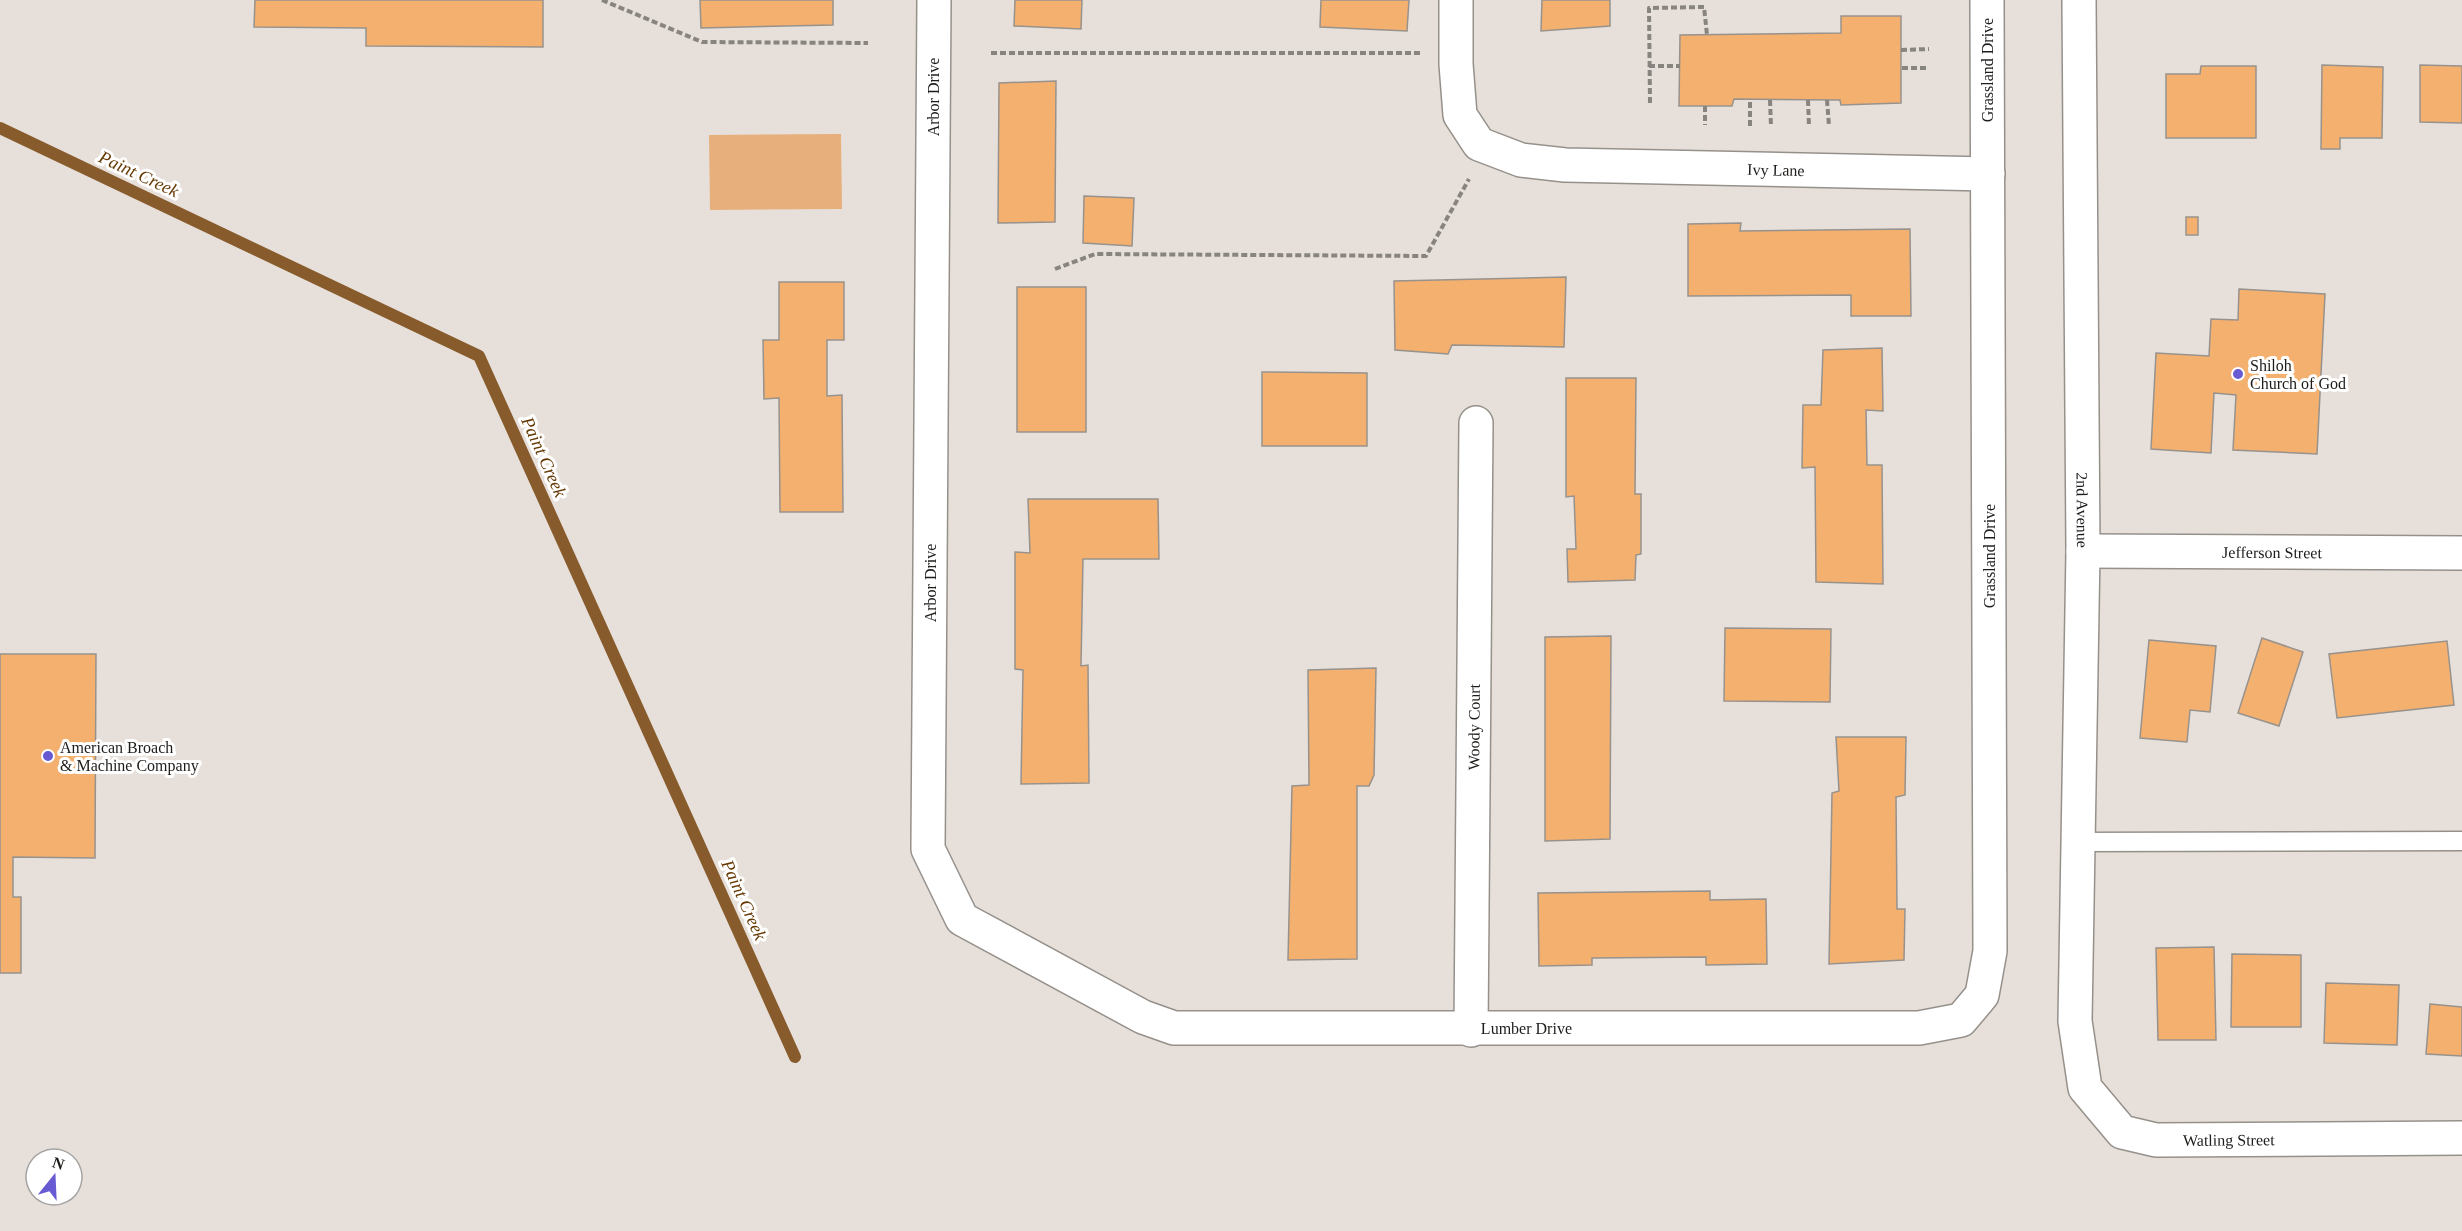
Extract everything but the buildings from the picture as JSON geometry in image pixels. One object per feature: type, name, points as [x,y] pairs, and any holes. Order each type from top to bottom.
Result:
[{"type":"street","name":"Arbor Drive","points":[[934,0],[928,849],[962,919],[1143,1017],[1174,1028]]},
{"type":"street","name":"Ivy Lane","points":[[1456,0],[1456,64],[1460,115],[1479,144],[1521,160],[1565,165],[1988,174]]},
{"type":"street","name":"Grassland Drive","points":[[1878,1028],[1918,1028],[1961,1020],[1982,995],[1990,951],[1987,0]]},
{"type":"street","name":"2nd Avenue","points":[[2075,1021],[2083,551],[2079,0]]},
{"type":"street","name":"Woody Court","points":[[1471,1030],[1476,423]]},
{"type":"street","name":"Jefferson Street","points":[[2083,551],[2462,553]]},
{"type":"street","name":"Watling Street","points":[[2075,1021],[2085,1088],[2122,1132],[2156,1140],[2462,1138]]},
{"type":"street","name":"Lumber Drive","points":[[1174,1028],[1471,1030],[1878,1028]]},
{"type":"lane","points":[[2078,842],[2462,842]]},
{"type":"path","points":[[602,0],[702,42],[868,43]]},
{"type":"path","points":[[1650,103],[1649,8],[1704,7],[1707,35]]},
{"type":"path","points":[[1901,50],[1929,50]]},
{"type":"path","points":[[991,52],[1426,53]]},
{"type":"path","points":[[1650,66],[1680,66]]},
{"type":"path","points":[[1902,68],[1928,68]]},
{"type":"path","points":[[1750,99],[1750,126]]},
{"type":"path","points":[[1808,99],[1809,126]]},
{"type":"path","points":[[1770,100],[1771,126]]},
{"type":"path","points":[[1827,100],[1828,126]]},
{"type":"path","points":[[1705,106],[1705,125]]},
{"type":"path","points":[[1055,269],[1095,254],[1426,256],[1475,170]]},
{"type":"shaded area","points":[[841,134],[842,209],[710,210],[709,135]]},
{"type":"waterway","name":"Paint Creek","points":[[0,128],[479,356],[795,1057]]},
{"type":"place","name":"Shiloh Church of God","points":[[2238,374]]},
{"type":"place","name":"American Broach & Machine Company","points":[[48,756]]}]
